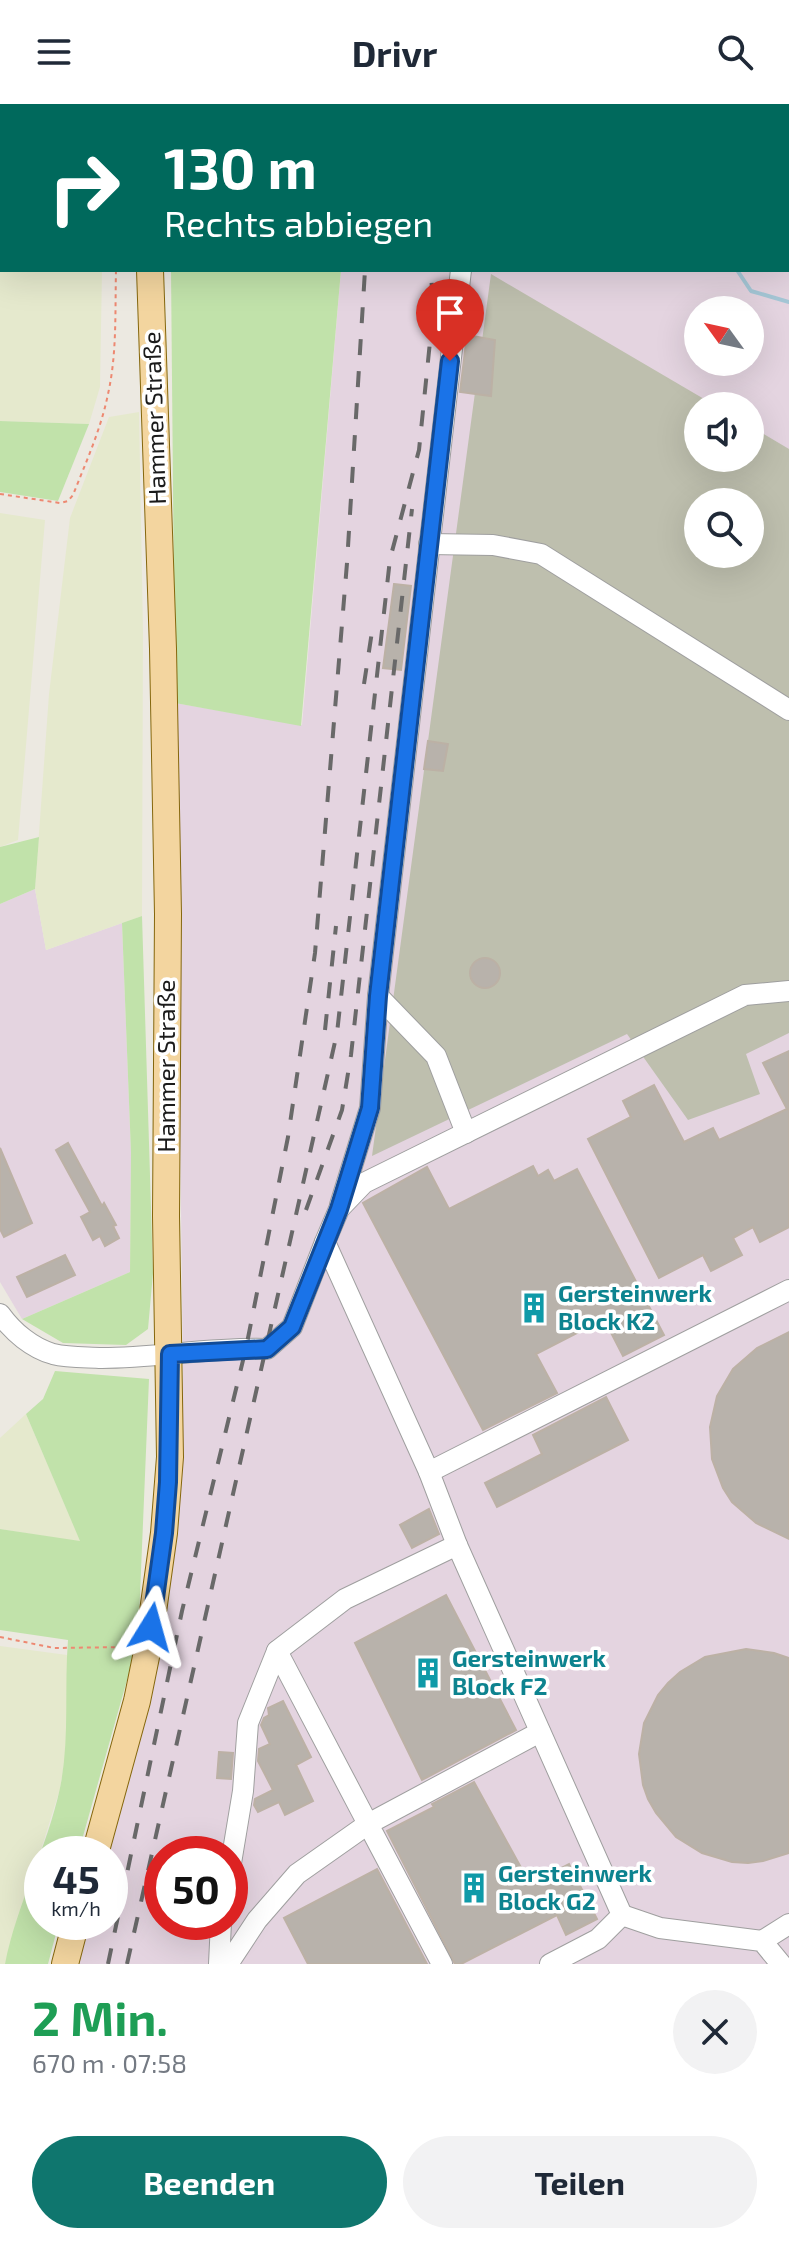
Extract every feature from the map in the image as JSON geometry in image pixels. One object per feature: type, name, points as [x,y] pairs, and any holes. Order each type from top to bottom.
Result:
[{"type":"main road","name":"Hammer Straße","points":[[100,1836],[137,1701],[148,1647],[166,1518],[170,1457],[166,1216],[168,914],[164,680],[150,272]]},
{"type":"main road","points":[[65,1964],[71,1940]]},
{"type":"street","points":[[0,1314],[20,1336],[52,1354],[72,1357],[124,1358],[267,1349],[292,1327],[339,1209],[370,1108],[378,996],[461,272]]},
{"type":"street","points":[[429,544],[493,545],[541,554],[789,710]]},
{"type":"street","points":[[339,1209],[364,1183],[745,995],[789,991]]},
{"type":"street","points":[[378,996],[436,1056],[466,1133]]},
{"type":"street","points":[[325,1242],[622,1915],[660,1928],[762,1941],[789,1924]]},
{"type":"street","points":[[429,1472],[789,1290]]},
{"type":"street","points":[[236,1836],[243,1791],[248,1723],[277,1651],[345,1599],[457,1545]]},
{"type":"street","points":[[277,1651],[442,1964]]},
{"type":"street","points":[[228,1964],[257,1920],[297,1874],[368,1824],[540,1732]]},
{"type":"street","points":[[550,1964],[598,1939],[622,1915]]},
{"type":"street","points":[[219,1964],[220,1940]]},
{"type":"street","points":[[762,1941],[781,1964]]},
{"type":"path","points":[[0,494],[60,503],[68,501],[73,495],[108,396],[115,348],[116,272]]},
{"type":"path","points":[[0,1637],[54,1648],[148,1647]]},
{"type":"shaded area","points":[[0,272],[102,272],[100,387],[89,424],[0,421]]},
{"type":"shaded area","points":[[341,272],[789,272],[789,1964],[75,1964],[81,1940],[128,1940],[128,1836],[107,1836],[163,1613],[183,1376],[175,703],[302,725]]},
{"type":"shaded area","points":[[491,274],[692,392],[684,392],[684,472],[764,472],[764,434],[789,449],[789,1033],[746,1054],[760,1094],[688,1120],[627,1034],[372,1156]]},
{"type":"shaded area","points":[[139,412],[143,632],[142,916],[46,950],[35,889],[49,694],[70,518],[109,417]]},
{"type":"shaded area","points":[[0,513],[45,520],[18,840],[0,847]]},
{"type":"shaded area","points":[[35,889],[46,950],[122,923],[131,1153],[130,1272],[22,1319],[0,1282],[0,904]]},
{"type":"shaded area","points":[[26,1414],[81,1542],[0,1529],[0,1438]]},
{"type":"shaded area","points":[[0,1646],[67,1655],[67,1744],[60,1789],[45,1836],[24,1836],[24,1904],[5,1964],[0,1964]]},
{"type":"green space","points":[[171,272],[341,272],[301,726],[175,703]]},
{"type":"green space","points":[[0,421],[89,424],[58,501],[0,492]]},
{"type":"green space","points":[[39,837],[35,889],[0,904],[0,847]]},
{"type":"green space","points":[[142,916],[153,1273],[148,1329],[126,1345],[63,1343],[22,1319],[130,1272],[131,1153],[122,923]]},
{"type":"green space","points":[[55,1371],[149,1379],[139,1619],[129,1673],[83,1836],[47,1836],[60,1788],[65,1751],[68,1640],[0,1630],[0,1529],[80,1541],[26,1414],[43,1399]]},
{"type":"green space","points":[[24,1900],[24,1940],[54,1940],[48,1964],[5,1964]]},
{"type":"building","points":[[467,335],[495,340],[491,396],[460,392]]},
{"type":"building","points":[[394,584],[411,586],[401,670],[383,668]]},
{"type":"building","points":[[428,741],[448,744],[443,771],[424,769]]},
{"type":"building","points":[[485,958],[496,962],[500,973],[496,984],[485,988],[474,984],[470,973],[474,962]]},
{"type":"building","points":[[789,1051],[789,1227],[760,1242],[753,1227],[733,1238],[742,1255],[711,1271],[703,1255],[659,1278],[588,1139],[631,1117],[623,1101],[654,1085],[684,1142],[713,1128],[719,1140],[787,1109],[763,1063]]},
{"type":"building","points":[[68,1143],[102,1206],[104,1203],[116,1225],[113,1226],[119,1238],[105,1246],[100,1236],[93,1240],[81,1217],[90,1212],[56,1150]]},
{"type":"building","points":[[0,1148],[32,1223],[4,1237],[0,1229]]},
{"type":"building","name":"Gersteinwerk Block K2","points":[[533,1166],[538,1176],[548,1170],[554,1181],[577,1169],[664,1335],[623,1356],[604,1319],[536,1354],[557,1393],[483,1430],[363,1203],[427,1167],[449,1209]]},
{"type":"building","points":[[65,1255],[75,1275],[27,1297],[17,1277]]},
{"type":"building","points":[[789,1332],[789,1539],[756,1523],[732,1502],[712,1459],[710,1427],[717,1396],[733,1369],[757,1348]]},
{"type":"building","points":[[606,1397],[628,1440],[497,1507],[485,1483],[542,1454],[533,1435]]},
{"type":"building","points":[[429,1509],[439,1534],[412,1548],[400,1525]]},
{"type":"building","name":"Gersteinwerk Block F2","points":[[446,1595],[516,1730],[422,1780],[355,1643]]},
{"type":"building","points":[[746,1649],[789,1658],[789,1853],[748,1863],[732,1862],[702,1853],[676,1837],[648,1799],[639,1754],[644,1723],[658,1695],[668,1683],[705,1657]]},
{"type":"building","points":[[283,1701],[311,1757],[296,1765],[313,1801],[285,1815],[279,1802],[258,1812],[254,1805],[255,1799],[273,1790],[258,1761],[259,1749],[270,1744],[261,1725],[269,1715],[268,1708]]},
{"type":"building","points":[[219,1752],[233,1753],[231,1779],[217,1778]]},
{"type":"building","name":"Gersteinwerk Block G2","points":[[474,1782],[530,1884],[569,1864],[597,1919],[566,1935],[557,1915],[461,1964],[455,1964],[387,1831]]},
{"type":"building","points":[[377,1869],[427,1964],[308,1964],[284,1918]]},
{"type":"waterway","points":[[738,272],[751,291],[789,302]]},
{"type":"railway","points":[[108,1964],[182,1611],[246,1348],[288,1137],[315,953],[347,563],[365,272]]},
{"type":"railway","points":[[127,1964],[337,1033],[390,559],[419,450],[433,312],[431,272]]},
{"type":"railway","points":[[306,1210],[342,1110],[351,1055],[412,509]]},
{"type":"railway","points":[[364,684],[373,625]]},
{"type":"railway","points":[[325,1030],[336,926]]},
{"type":"place","name":"Gersteinwerk Block K2","points":[[534,1308]]},
{"type":"place","name":"Gersteinwerk Block F2","points":[[428,1673]]},
{"type":"place","name":"Gersteinwerk Block G2","points":[[474,1888]]},
{"type":"route","points":[[151,1627],[164,1533],[170,1457],[170,1354],[267,1349],[292,1327],[339,1209],[370,1108],[378,996],[450,361]]}]
